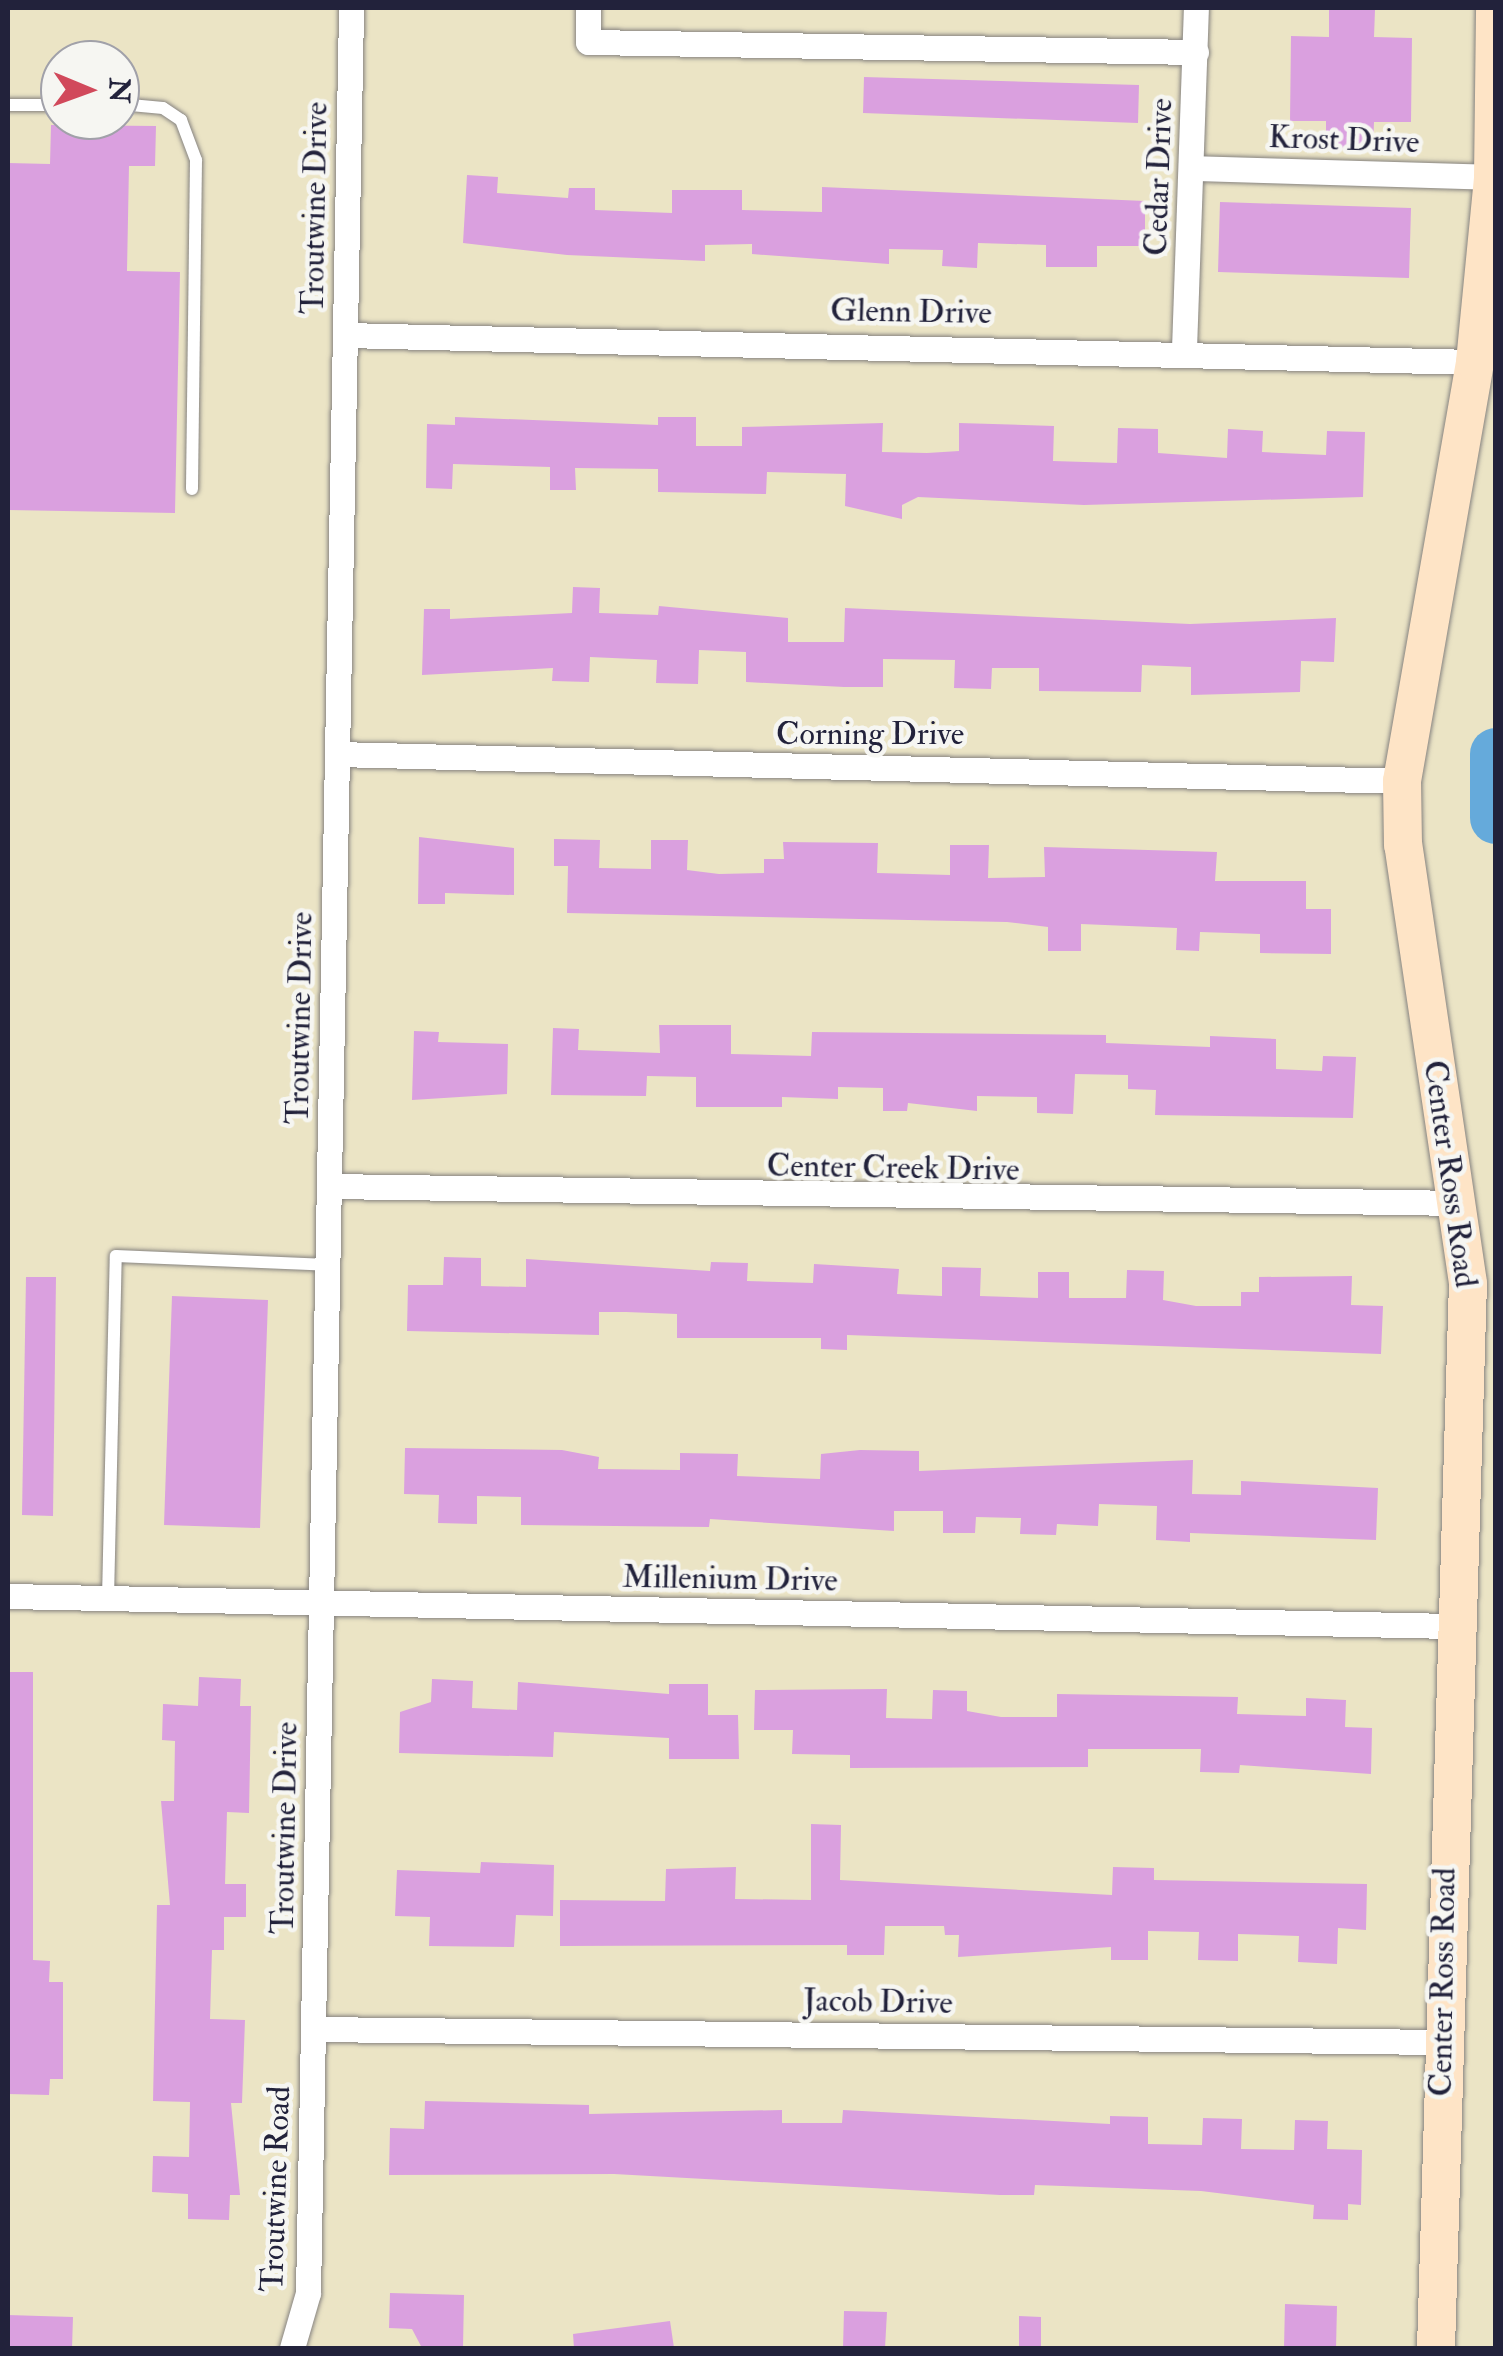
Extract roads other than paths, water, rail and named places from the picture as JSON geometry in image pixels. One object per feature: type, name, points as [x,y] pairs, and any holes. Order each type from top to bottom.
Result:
[{"type":"street","name":"Troutwine Drive","points":[[314,2029],[351,8]]},
{"type":"street","points":[[588,8],[588,42],[1196,52]]},
{"type":"street","name":"Cedar Drive","points":[[1184,349],[1196,8]]},
{"type":"street","name":"Center Ross Road","points":[[1436,2348],[1452,1626],[1468,1283],[1403,845],[1402,780],[1475,362],[1493,177],[1495,8]]},
{"type":"street","name":"Krost Drive","points":[[1192,168],[1493,177]]},
{"type":"street","name":"Glenn Drive","points":[[345,335],[1184,349],[1475,362]]},
{"type":"street","name":"Corning Drive","points":[[337,754],[1402,780]]},
{"type":"street","name":"Center Creek Drive","points":[[329,1186],[1456,1203]]},
{"type":"street","name":"Millenium Drive","points":[[8,1596],[1452,1626]]},
{"type":"street","name":"Jacob Drive","points":[[314,2029],[1441,2042]]},
{"type":"street","name":"Troutwine Road","points":[[292,2348],[308,2293],[314,2029]]},
{"type":"lane","points":[[8,105],[40,105]]},
{"type":"lane","points":[[140,106],[163,108],[181,120],[196,160],[192,489]]},
{"type":"lane","points":[[108,1598],[116,1256],[328,1265]]},
{"type":"waterway","points":[[1496,754],[1496,818]]}]
